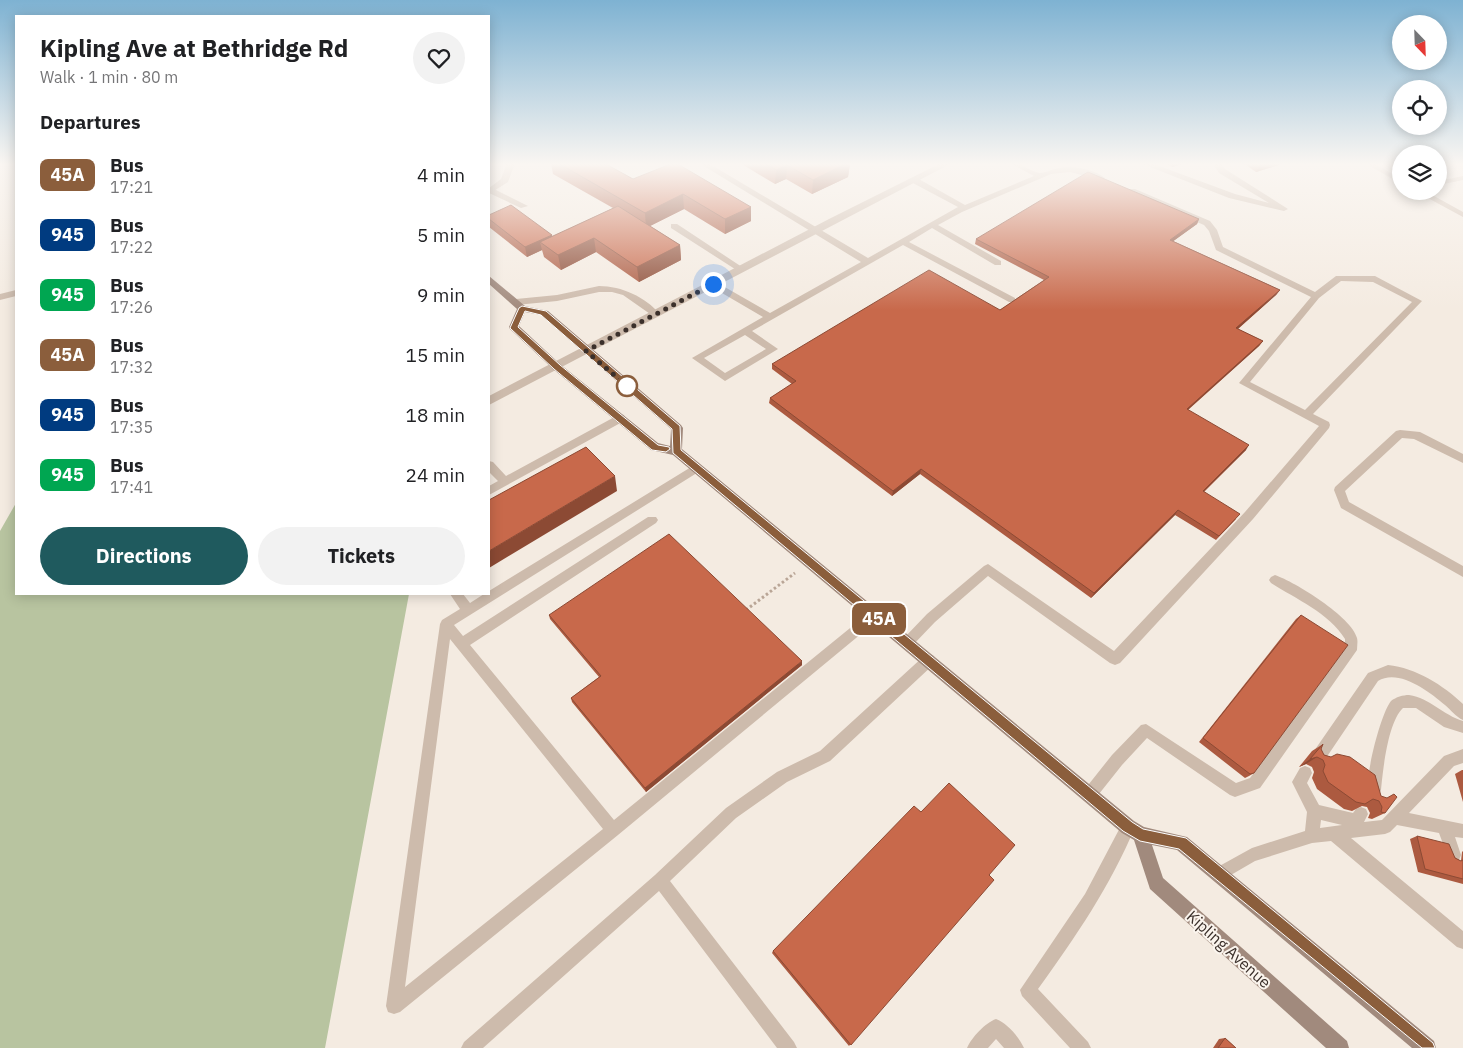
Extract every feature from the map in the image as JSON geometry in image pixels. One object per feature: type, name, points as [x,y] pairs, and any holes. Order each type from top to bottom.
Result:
[{"type":"main road","points":[[490,280],[519,305],[544,313],[677,428],[676,451]]},
{"type":"main road","points":[[519,305],[514,328],[557,367],[655,447],[676,451],[1134,831],[1182,843],[1427,1048]]},
{"type":"main road","name":"Kipling Avenue","points":[[1134,831],[1156,883],[1340,1048]]},
{"type":"street","points":[[490,400],[557,367],[850,212]]},
{"type":"lane","points":[[785,212],[868,262]]},
{"type":"lane","points":[[745,331],[773,350],[725,378],[697,358],[932,225],[957,212]]},
{"type":"lane","points":[[1181,212],[1207,223],[1213,230],[1219,248],[1316,296]]},
{"type":"lane","points":[[932,225],[998,263]]},
{"type":"lane","points":[[674,226],[741,269]]},
{"type":"lane","points":[[903,242],[1012,300]]},
{"type":"lane","points":[[908,642],[932,618],[988,569],[1114,659],[1214,556],[1288,474],[1326,426],[1244,383],[1316,296],[1339,278],[1375,279],[1418,301],[1306,415]]},
{"type":"lane","points":[[713,284],[770,317]]},
{"type":"lane","points":[[519,305],[600,289],[613,289],[626,293],[656,314]]},
{"type":"lane","points":[[0,297],[15,293]]},
{"type":"lane","points":[[490,490],[620,418]]},
{"type":"lane","points":[[1463,459],[1416,435],[1400,434],[1339,490],[1345,505],[1463,572]]},
{"type":"lane","points":[[490,466],[505,482]]},
{"type":"lane","points":[[696,468],[446,624],[394,1006],[613,830],[875,615]]},
{"type":"lane","points":[[461,644],[652,520]]},
{"type":"lane","points":[[1090,794],[1117,760],[1146,730],[1235,790],[1254,783],[1351,650],[1352,640],[1335,619],[1275,580]]},
{"type":"lane","points":[[457,595],[468,610]]},
{"type":"lane","points":[[446,624],[613,830]]},
{"type":"lane","points":[[470,1048],[660,880],[731,813],[782,777],[825,756],[930,660]]},
{"type":"lane","points":[[1319,756],[1374,677],[1381,672],[1390,670],[1424,683],[1458,706],[1463,714]]},
{"type":"lane","points":[[1374,796],[1376,772],[1381,749],[1395,707],[1402,701],[1411,700],[1420,703],[1445,721],[1463,728]]},
{"type":"lane","points":[[1219,874],[1252,855],[1312,836],[1385,827],[1449,761],[1463,756]]},
{"type":"lane","points":[[1305,773],[1299,782],[1314,811],[1312,836]]},
{"type":"lane","points":[[1314,811],[1356,821],[1361,814]]},
{"type":"lane","points":[[1394,817],[1463,830]]},
{"type":"lane","points":[[1444,827],[1454,855]]},
{"type":"lane","points":[[1082,1048],[1028,990],[1064,940],[1134,831]]},
{"type":"lane","points":[[1333,833],[1463,941]]},
{"type":"lane","points":[[660,880],[788,1048]]},
{"type":"lane","points":[[976,1048],[996,1027],[1016,1048]]},
{"type":"path","points":[[746,611],[810,562]]},
{"type":"green space","points":[[15,505],[15,595],[409,595],[325,1048],[0,1048],[0,531]]},
{"type":"building","points":[[496,212],[520,212],[552,235],[525,247],[490,220],[490,215]]},
{"type":"building","points":[[605,212],[627,212],[680,245],[637,267],[594,238],[558,255],[540,242]]},
{"type":"building","points":[[713,212],[740,212],[725,219]]},
{"type":"building","points":[[1021,212],[1182,212],[1199,219],[1170,240],[1280,290],[1236,328],[1263,341],[1187,409],[1249,445],[1203,491],[1240,514],[1219,536],[1178,510],[1094,593],[921,469],[893,491],[770,398],[796,381],[772,364],[929,270],[1000,310],[1049,277],[976,239]]},
{"type":"building","points":[[586,447],[615,476],[490,550],[490,499]]},
{"type":"building","points":[[669,534],[802,661],[645,788],[571,698],[601,676],[549,615]]},
{"type":"building","points":[[1301,615],[1348,645],[1254,773],[1250,774],[1203,738]]},
{"type":"building","points":[[1323,744],[1321,749],[1324,755],[1331,757],[1337,754],[1350,757],[1375,775],[1381,796],[1387,798],[1394,794],[1397,797],[1385,813],[1381,812],[1382,807],[1379,801],[1373,799],[1365,804],[1356,802],[1328,782],[1323,771],[1325,765],[1323,760],[1317,757],[1310,759]]},
{"type":"building","points":[[949,783],[1015,845],[989,875],[994,880],[851,1045],[773,951],[914,806],[921,812]]},
{"type":"building","points":[[1417,836],[1449,844],[1455,858],[1463,860],[1463,879],[1425,869]]},
{"type":"building","points":[[1225,1038],[1236,1048],[1218,1048]]},
{"type":"bus line","name":"45A","points":[[666,449],[655,447],[557,367],[514,328],[522,308],[544,313],[677,428],[676,451],[1128,827],[1140,835],[1182,843],[1427,1048]]},
{"type":"route","points":[[627,386],[586,351],[713,284]]}]
